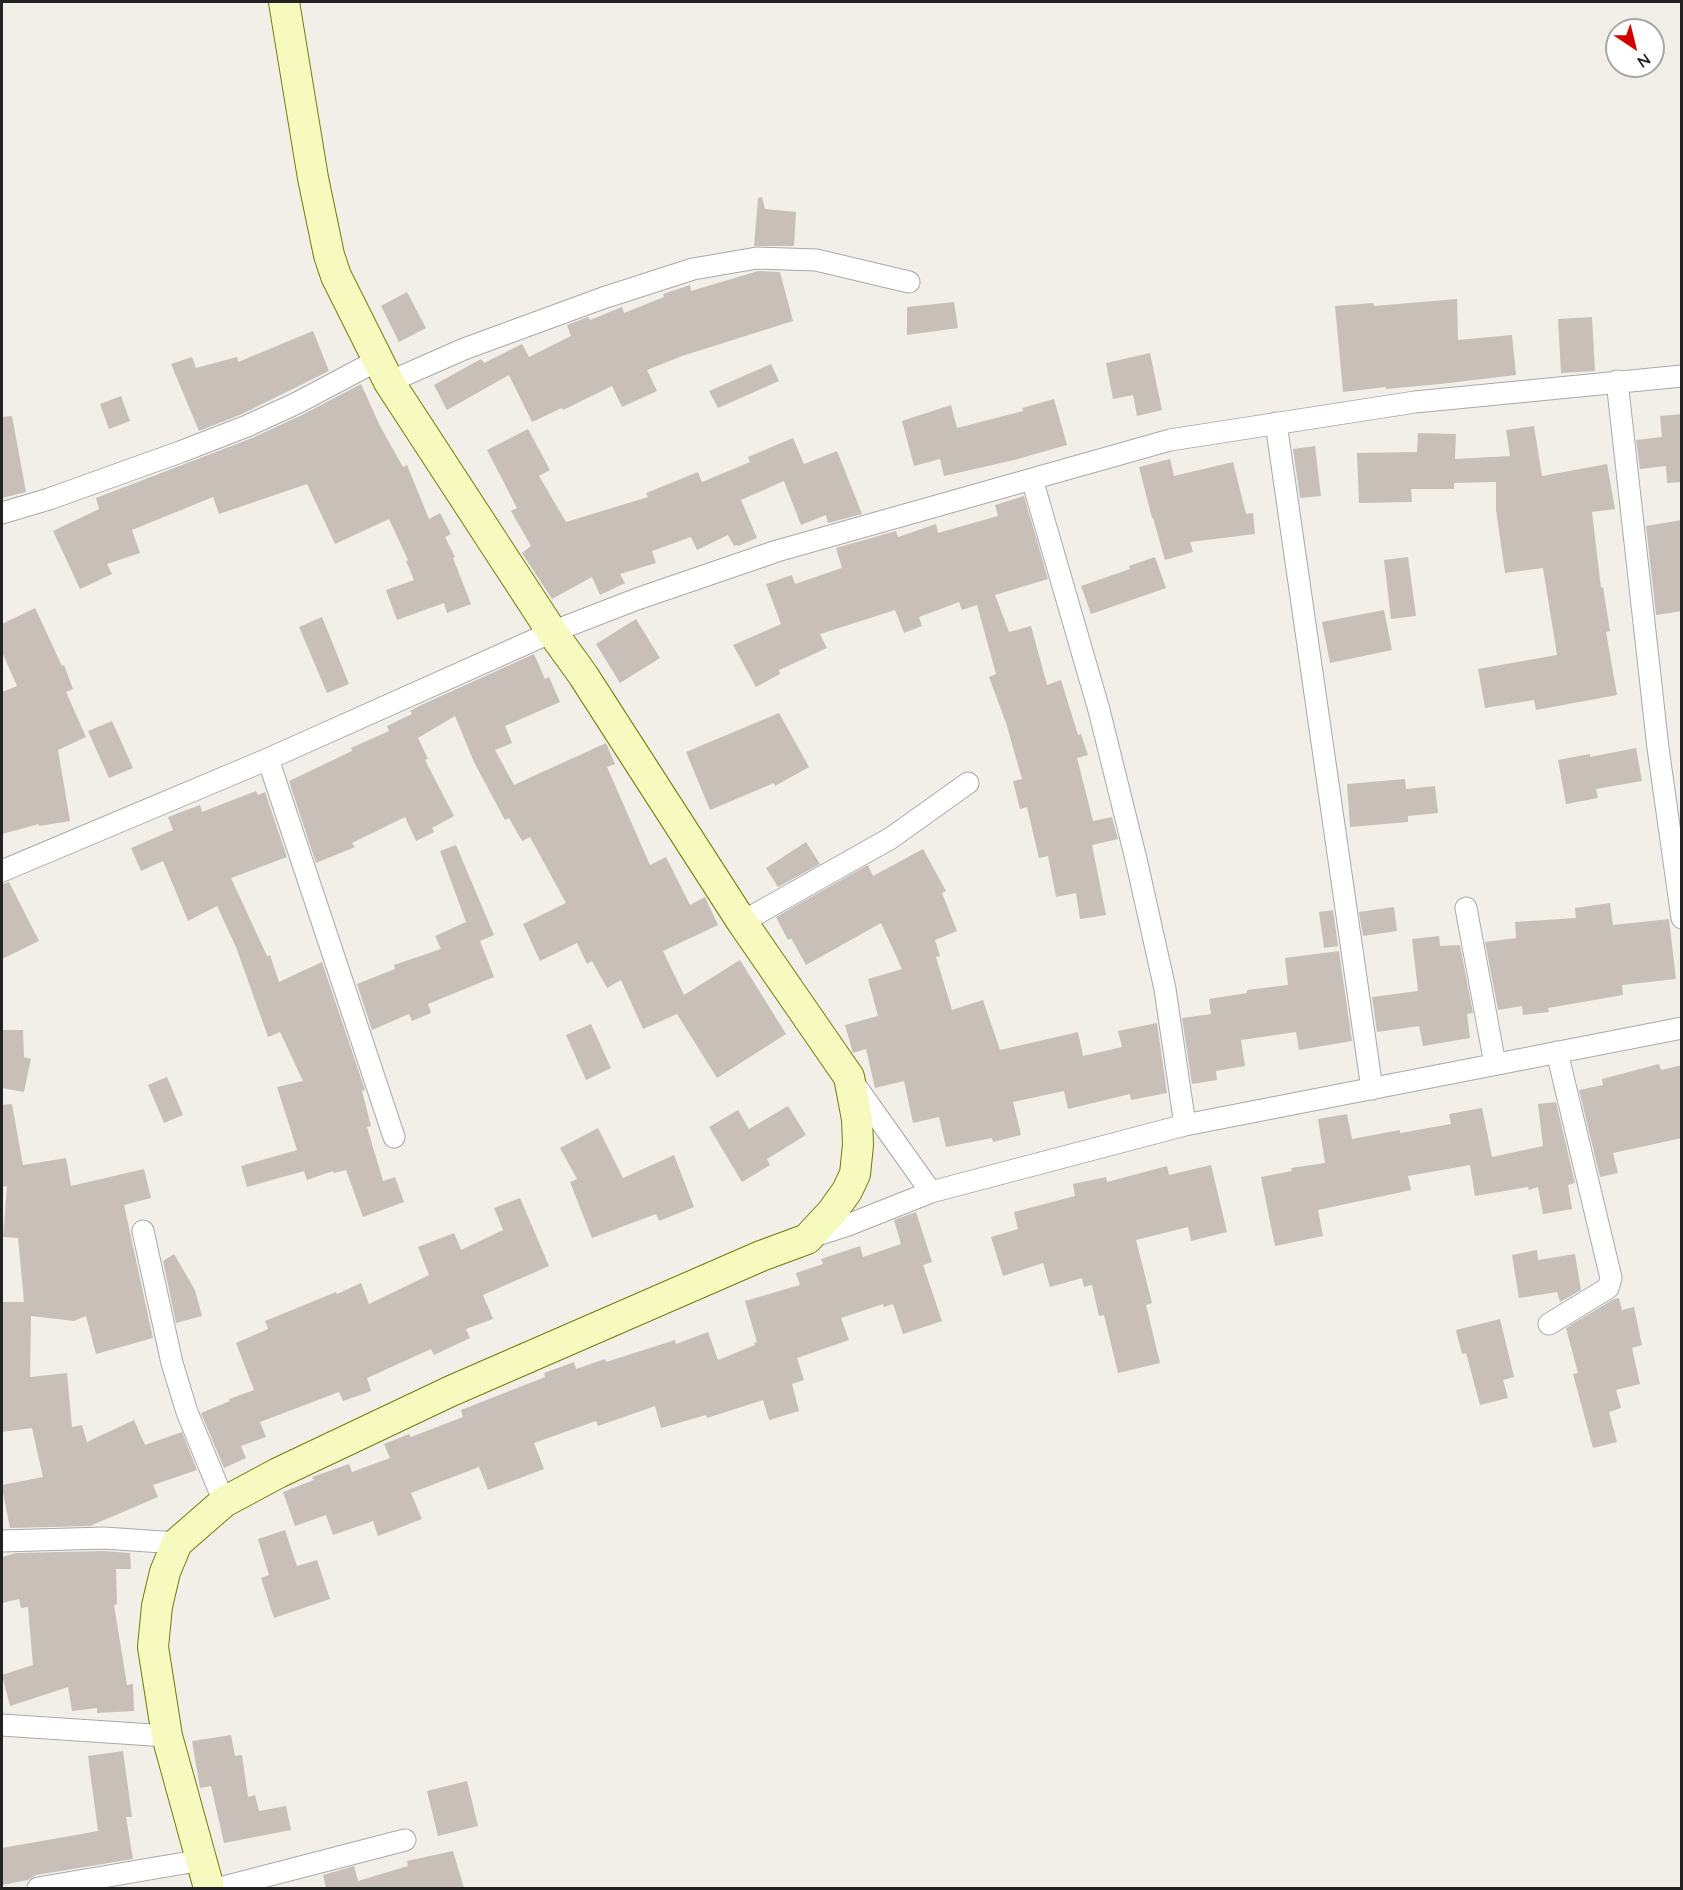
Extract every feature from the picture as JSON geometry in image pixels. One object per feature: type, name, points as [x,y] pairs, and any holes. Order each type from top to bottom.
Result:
[{"type":"main road","points":[[206,1874],[167,1736],[153,1647],[157,1606],[165,1572],[177,1543],[224,1502],[278,1473],[451,1391],[761,1256],[807,1239],[840,1201],[855,1174],[858,1145],[857,1119],[849,1077],[742,922],[590,684],[552,632],[383,371],[336,276],[329,255],[313,178],[284,2]]},
{"type":"street","points":[[2,513],[50,499],[180,453],[297,403],[383,371],[464,350],[593,302],[693,269],[757,258],[816,260],[909,282]]},
{"type":"street","points":[[2,871],[268,759],[552,632],[637,599],[777,551],[1170,440],[1415,402],[1682,376]]},
{"type":"street","points":[[1617,381],[1658,748],[1682,918]]},
{"type":"street","points":[[1276,423],[1372,1089]]},
{"type":"street","points":[[1032,479],[1099,710],[1136,859],[1165,989],[1185,1125]]},
{"type":"street","points":[[268,759],[394,1137]]},
{"type":"street","points":[[742,922],[891,838],[968,783]]},
{"type":"street","points":[[1466,908],[1495,1064]]},
{"type":"street","points":[[807,1239],[931,1192],[1185,1125],[1682,1028]]},
{"type":"street","points":[[1549,1324],[1608,1288],[1611,1278],[1557,1052]]},
{"type":"street","points":[[849,1077],[931,1192]]},
{"type":"street","points":[[143,1231],[172,1363],[187,1412],[224,1502]]},
{"type":"street","points":[[2,1541],[104,1538],[177,1543]]},
{"type":"street","points":[[2,1725],[167,1736]]},
{"type":"street","points":[[220,1888],[405,1840]]},
{"type":"street","points":[[38,1888],[206,1874]]},
{"type":"building","points":[[762,197],[765,209],[796,212],[794,246],[754,246],[758,198]]},
{"type":"building","points":[[758,271],[780,272],[793,321],[682,356],[647,370],[657,391],[622,407],[612,386],[532,422],[509,375],[447,410],[434,385],[481,359],[484,363],[522,344],[529,357],[571,336],[567,325],[588,317],[590,320],[622,307],[624,313],[664,297],[663,294],[690,285],[691,291]]},
{"type":"building","points":[[407,292],[426,328],[399,342],[381,306]]},
{"type":"building","points":[[1457,299],[1458,340],[1512,335],[1516,375],[1343,392],[1335,306],[1373,303],[1374,306]]},
{"type":"building","points":[[954,302],[958,328],[907,335],[907,307]]},
{"type":"building","points":[[1592,317],[1595,371],[1561,373],[1558,319]]},
{"type":"building","points":[[313,331],[329,371],[242,414],[199,431],[171,364],[192,357],[196,368],[237,357],[238,362]]},
{"type":"building","points":[[1150,353],[1162,410],[1137,416],[1133,395],[1113,399],[1106,363]]},
{"type":"building","points":[[771,364],[779,381],[718,408],[709,391]]},
{"type":"building","points":[[361,384],[380,426],[403,467],[407,465],[429,519],[440,513],[451,534],[445,537],[455,557],[453,558],[471,604],[447,613],[444,603],[397,620],[386,590],[414,580],[406,561],[408,560],[389,519],[335,544],[307,484],[219,514],[213,497],[132,530],[140,553],[107,564],[112,574],[80,589],[53,531],[99,509],[96,498],[252,438]]},
{"type":"building","points":[[121,396],[130,421],[109,429],[100,404]]},
{"type":"building","points":[[1054,399],[1067,445],[944,476],[940,459],[914,466],[902,421],[951,405],[957,428],[1023,411],[1022,408]]},
{"type":"building","points":[[1682,414],[1682,482],[1667,483],[1666,466],[1640,469],[1636,440],[1662,437],[1660,416]]},
{"type":"building","points":[[12,416],[26,492],[2,498],[2,417]]},
{"type":"building","points":[[1534,426],[1542,476],[1607,464],[1615,509],[1592,512],[1601,588],[1603,587],[1610,631],[1606,632],[1617,695],[1536,710],[1534,700],[1485,708],[1478,669],[1557,655],[1543,568],[1505,573],[1496,510],[1496,482],[1454,483],[1454,489],[1411,489],[1412,502],[1359,503],[1357,453],[1417,452],[1418,433],[1456,434],[1455,459],[1510,456],[1506,430]]},
{"type":"building","points":[[528,429],[550,470],[539,476],[566,522],[648,497],[646,493],[698,472],[702,482],[750,462],[748,457],[793,438],[804,464],[837,451],[862,514],[828,523],[826,515],[801,525],[784,481],[741,500],[757,538],[734,546],[728,535],[697,550],[691,537],[652,551],[656,563],[620,574],[625,583],[600,595],[592,577],[552,599],[522,553],[531,546],[511,511],[517,508],[487,450]]},
{"type":"building","points":[[1315,446],[1321,496],[1300,498],[1293,449]]},
{"type":"building","points":[[1170,459],[1174,476],[1233,462],[1246,514],[1253,513],[1255,534],[1190,542],[1193,552],[1165,560],[1139,467]]},
{"type":"building","points":[[1024,496],[1048,579],[995,595],[1009,632],[1031,626],[1047,685],[1061,680],[1078,735],[1081,734],[1088,755],[1077,758],[1093,821],[1112,817],[1118,839],[1092,845],[1106,915],[1080,919],[1076,893],[1056,897],[1048,856],[1039,858],[1027,807],[1020,809],[1013,781],[1022,779],[1006,723],[989,677],[996,674],[977,605],[962,610],[959,602],[919,617],[922,626],[904,633],[895,610],[820,634],[827,648],[779,670],[780,674],[756,687],[733,645],[781,624],[766,584],[792,575],[795,584],[842,568],[836,548],[896,531],[898,537],[936,524],[938,533],[998,516],[995,505]]},
{"type":"building","points":[[1682,520],[1682,611],[1656,615],[1646,526]]},
{"type":"building","points":[[1155,557],[1166,588],[1091,614],[1081,586],[1130,569],[1129,566]]},
{"type":"building","points":[[1408,557],[1416,616],[1391,619],[1384,560]]},
{"type":"building","points":[[35,608],[62,666],[64,665],[73,689],[66,692],[86,737],[58,750],[70,821],[39,826],[39,824],[2,834],[2,692],[17,686],[2,652],[2,624]]},
{"type":"building","points":[[1384,610],[1392,650],[1330,663],[1322,622]]},
{"type":"building","points":[[322,617],[349,684],[327,693],[299,627]]},
{"type":"building","points":[[636,619],[660,658],[620,683],[596,644]]},
{"type":"building","points":[[534,654],[545,679],[549,677],[560,702],[505,726],[512,743],[495,750],[514,785],[606,743],[615,764],[607,767],[650,865],[666,857],[690,905],[705,897],[718,925],[663,951],[684,995],[740,960],[786,1034],[717,1078],[677,1014],[643,1029],[621,980],[607,988],[592,961],[587,964],[577,943],[540,961],[523,924],[566,903],[530,837],[522,841],[509,818],[505,820],[474,762],[455,716],[418,738],[428,759],[425,760],[454,816],[432,828],[434,832],[416,841],[405,817],[352,843],[355,847],[316,863],[289,781],[389,731],[387,726],[412,714],[410,711],[419,706]]},
{"type":"building","points":[[779,713],[809,767],[775,786],[774,783],[710,810],[686,752]]},
{"type":"building","points":[[112,721],[133,768],[109,778],[88,731]]},
{"type":"building","points":[[1636,748],[1642,781],[1596,789],[1598,798],[1566,804],[1558,760],[1590,754],[1590,757]]},
{"type":"building","points":[[1405,779],[1406,789],[1435,786],[1438,813],[1408,816],[1408,822],[1350,827],[1347,784]]},
{"type":"building","points":[[256,791],[258,795],[265,792],[287,857],[231,878],[267,956],[270,955],[279,982],[322,962],[365,1090],[362,1091],[371,1126],[367,1127],[383,1181],[395,1177],[404,1202],[363,1217],[346,1170],[334,1173],[333,1171],[307,1180],[304,1171],[247,1187],[241,1166],[297,1150],[277,1087],[303,1081],[280,1032],[268,1037],[236,947],[217,906],[188,921],[163,861],[141,871],[131,848],[173,830],[168,817],[200,805],[202,812]]},
{"type":"building","points":[[806,842],[820,864],[778,887],[766,868]]},
{"type":"building","points":[[456,845],[494,935],[480,941],[494,977],[428,1004],[431,1013],[412,1021],[409,1014],[372,1030],[357,984],[395,969],[394,965],[441,949],[435,936],[466,922],[440,851]]},
{"type":"building","points":[[923,849],[946,891],[942,893],[957,931],[935,940],[940,956],[936,957],[952,1010],[983,1000],[1000,1050],[1078,1032],[1083,1056],[1122,1047],[1118,1031],[1157,1023],[1167,1093],[1131,1100],[1130,1094],[1068,1109],[1064,1091],[1013,1102],[1021,1135],[993,1142],[992,1138],[946,1147],[939,1117],[913,1123],[904,1081],[875,1088],[866,1049],[853,1053],[845,1025],[878,1016],[868,979],[902,969],[881,923],[806,965],[791,938],[788,940],[776,917],[868,865],[873,876]]},
{"type":"building","points":[[9,882],[39,941],[2,959],[2,884]]},
{"type":"building","points":[[1610,903],[1613,925],[1669,919],[1676,979],[1622,985],[1623,995],[1548,1008],[1549,1012],[1523,1015],[1522,1006],[1498,1010],[1485,942],[1516,938],[1515,922],[1576,918],[1575,908]]},
{"type":"building","points":[[1394,907],[1397,931],[1363,936],[1359,912]]},
{"type":"building","points":[[1333,910],[1338,946],[1324,948],[1319,912]]},
{"type":"building","points":[[1439,936],[1440,946],[1460,945],[1473,1013],[1467,1014],[1470,1038],[1423,1046],[1419,1026],[1377,1032],[1372,997],[1418,991],[1412,939]]},
{"type":"building","points":[[1339,951],[1352,1041],[1299,1050],[1296,1032],[1241,1040],[1245,1066],[1216,1071],[1217,1080],[1192,1084],[1182,1018],[1211,1014],[1209,999],[1247,993],[1247,990],[1288,985],[1285,958]]},
{"type":"building","points":[[591,1024],[611,1068],[586,1080],[566,1035]]},
{"type":"building","points":[[2,1030],[23,1030],[24,1057],[31,1059],[24,1092],[2,1088]]},
{"type":"building","points":[[1659,1064],[1661,1070],[1682,1065],[1682,1138],[1613,1153],[1618,1173],[1600,1177],[1579,1090],[1603,1085],[1602,1079]]},
{"type":"building","points":[[167,1077],[183,1115],[164,1123],[148,1085]]},
{"type":"building","points":[[1556,1102],[1575,1183],[1568,1185],[1572,1209],[1543,1214],[1538,1187],[1475,1196],[1470,1165],[1408,1176],[1411,1190],[1318,1210],[1323,1236],[1275,1246],[1261,1177],[1292,1171],[1291,1168],[1325,1163],[1318,1119],[1347,1114],[1352,1139],[1451,1124],[1449,1114],[1482,1108],[1492,1157],[1543,1146],[1538,1104]]},
{"type":"building","points":[[12,1104],[23,1165],[66,1158],[71,1186],[144,1169],[151,1198],[124,1205],[153,1338],[96,1354],[86,1316],[74,1321],[31,1316],[30,1377],[67,1373],[72,1427],[82,1425],[87,1442],[134,1420],[145,1445],[182,1432],[197,1470],[153,1485],[158,1497],[90,1526],[10,1528],[2,1488],[2,1485],[43,1477],[32,1428],[2,1432],[2,1302],[24,1302],[18,1238],[3,1237],[7,1186],[2,1187],[2,1105]]},
{"type":"building","points":[[788,1106],[806,1135],[767,1159],[770,1165],[742,1182],[709,1127],[738,1110],[749,1129]]},
{"type":"building","points":[[598,1128],[623,1178],[674,1155],[694,1207],[659,1221],[656,1214],[592,1238],[570,1182],[577,1179],[560,1148]]},
{"type":"building","points":[[1211,1165],[1227,1232],[1191,1241],[1188,1227],[1136,1240],[1152,1303],[1146,1305],[1160,1363],[1118,1373],[1104,1315],[1099,1316],[1092,1285],[1084,1287],[1082,1278],[1050,1287],[1043,1263],[1003,1276],[991,1237],[1018,1229],[1014,1212],[1075,1196],[1073,1184],[1106,1177],[1107,1182],[1167,1166],[1169,1175]]},
{"type":"building","points":[[520,1198],[549,1266],[483,1295],[493,1319],[466,1329],[470,1338],[434,1355],[431,1349],[367,1378],[371,1391],[343,1401],[339,1392],[260,1422],[266,1437],[241,1446],[246,1458],[224,1468],[201,1413],[254,1390],[236,1343],[268,1329],[265,1321],[361,1283],[369,1304],[429,1275],[418,1247],[454,1233],[461,1250],[503,1230],[494,1208]]},
{"type":"building","points":[[916,1212],[932,1262],[923,1265],[942,1321],[903,1334],[893,1304],[884,1307],[883,1304],[841,1318],[849,1340],[797,1358],[804,1380],[792,1384],[799,1411],[769,1420],[763,1400],[707,1418],[706,1415],[661,1428],[655,1406],[598,1426],[596,1421],[534,1443],[544,1469],[488,1490],[479,1467],[411,1493],[422,1519],[378,1536],[373,1521],[333,1535],[326,1515],[295,1526],[283,1492],[314,1480],[312,1477],[349,1464],[352,1472],[390,1458],[384,1444],[409,1434],[411,1437],[463,1417],[461,1410],[545,1377],[544,1373],[574,1362],[576,1369],[605,1359],[606,1362],[675,1340],[676,1344],[708,1332],[718,1360],[755,1345],[754,1343],[757,1342],[745,1301],[800,1285],[796,1273],[823,1264],[821,1259],[860,1246],[863,1257],[901,1244],[894,1220]]},
{"type":"building","points":[[1537,1250],[1538,1260],[1575,1254],[1581,1290],[1560,1302],[1557,1292],[1519,1298],[1512,1255]]},
{"type":"building","points":[[174,1254],[195,1290],[202,1316],[176,1323],[163,1261]]},
{"type":"building","points":[[1619,1298],[1622,1310],[1634,1307],[1642,1345],[1632,1348],[1640,1384],[1616,1390],[1621,1408],[1609,1412],[1617,1442],[1593,1448],[1573,1374],[1578,1373],[1566,1328]]},
{"type":"building","points":[[1500,1319],[1514,1377],[1503,1380],[1508,1398],[1480,1405],[1466,1353],[1462,1354],[1456,1330]]},
{"type":"building","points":[[285,1530],[297,1566],[317,1560],[330,1599],[274,1618],[261,1578],[269,1575],[258,1539]]},
{"type":"building","points":[[104,1551],[130,1553],[131,1569],[116,1569],[117,1604],[114,1605],[127,1685],[133,1684],[134,1711],[97,1713],[97,1708],[72,1711],[68,1687],[10,1706],[2,1675],[33,1665],[28,1607],[21,1608],[19,1599],[2,1603],[2,1557],[16,1553]]},
{"type":"building","points":[[231,1735],[235,1756],[242,1755],[248,1797],[255,1795],[259,1811],[286,1806],[291,1830],[224,1843],[211,1786],[200,1788],[192,1741]]},
{"type":"building","points":[[123,1751],[132,1817],[126,1817],[133,1859],[36,1875],[28,1880],[2,1885],[2,1848],[98,1831],[88,1756]]},
{"type":"building","points":[[467,1781],[478,1826],[438,1836],[427,1791]]},
{"type":"building","points":[[453,1851],[464,1888],[326,1888],[323,1875],[354,1866],[358,1881],[408,1866],[407,1861]]}]
